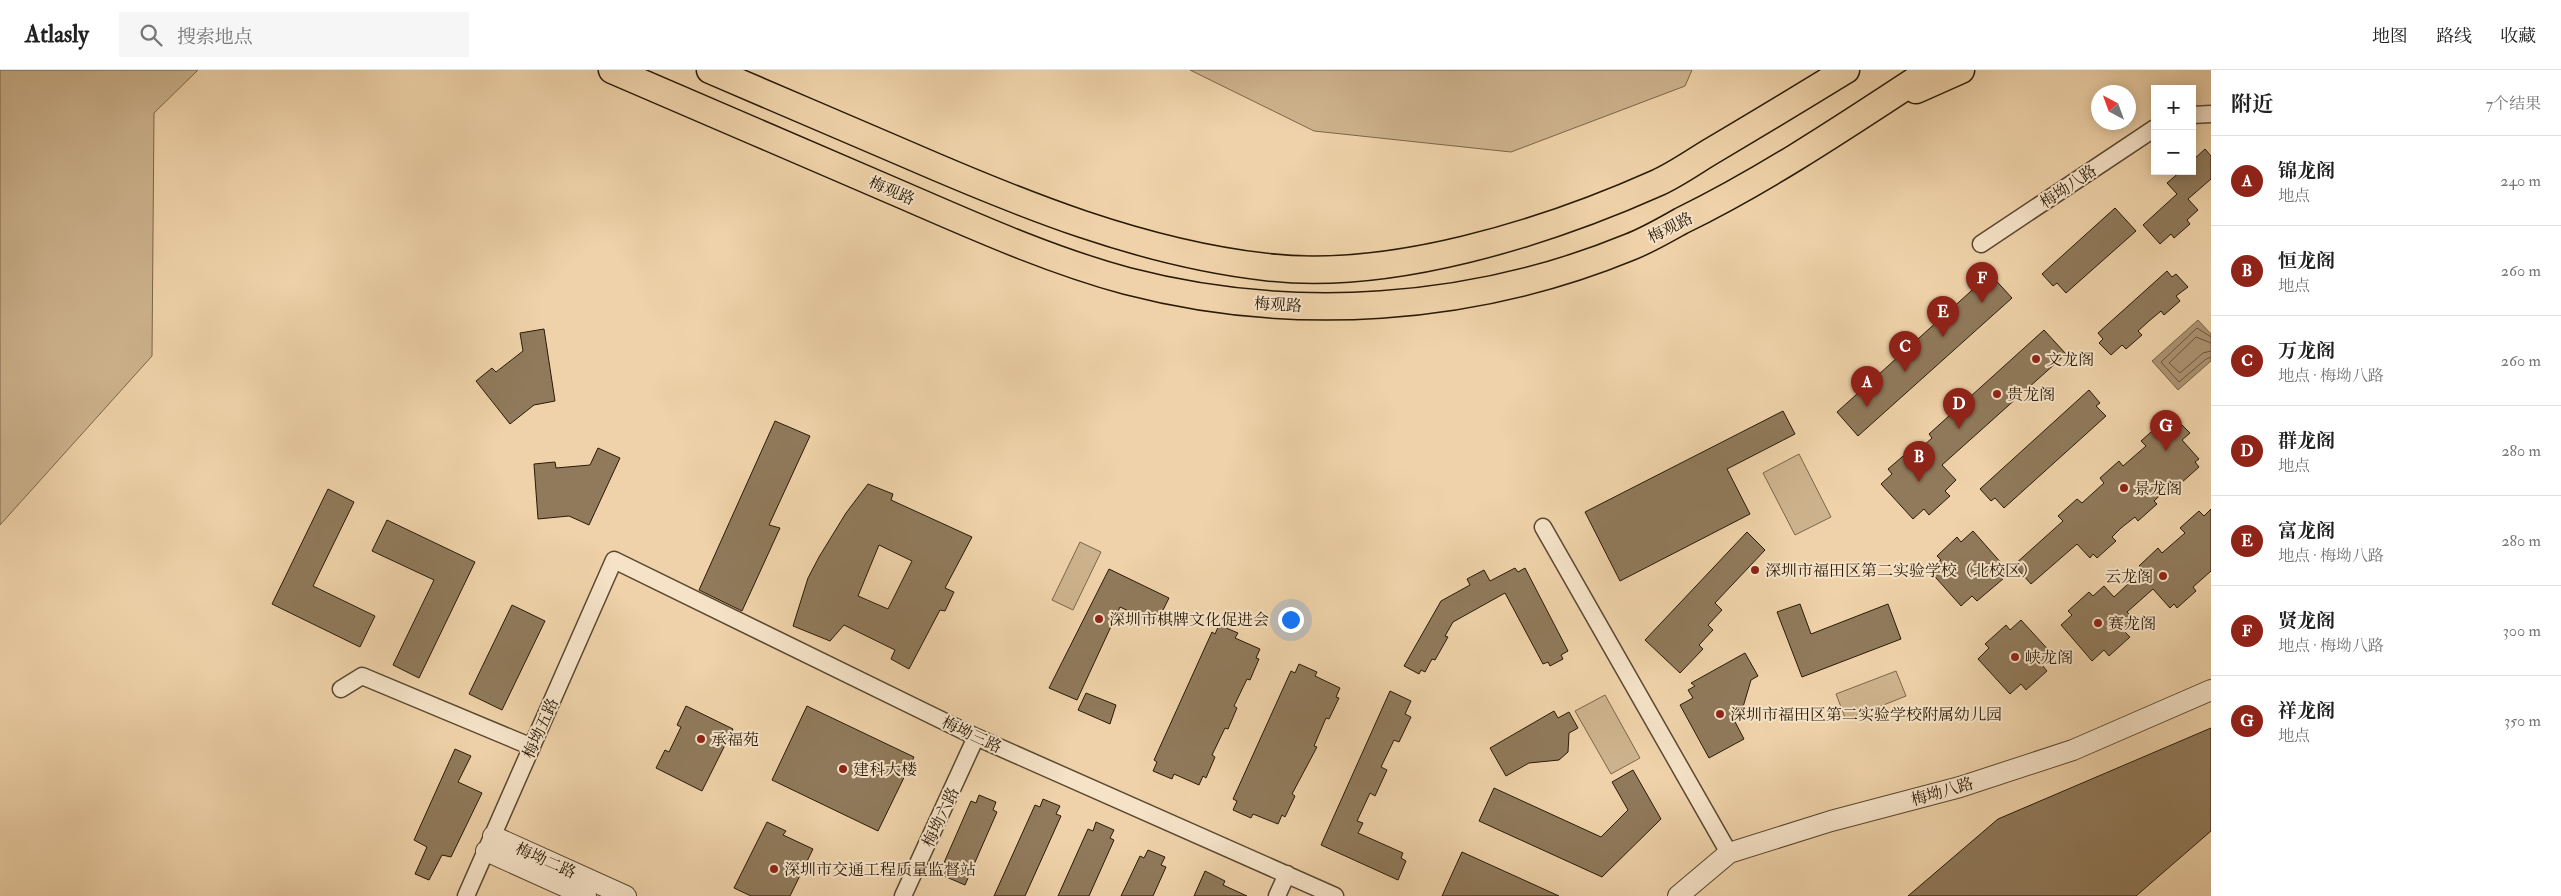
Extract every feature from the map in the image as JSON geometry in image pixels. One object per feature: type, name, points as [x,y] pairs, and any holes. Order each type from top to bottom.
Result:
[{"type":"highway","name":"梅观路","points":[[612,70],[974,226],[1060,259],[1126,280],[1191,294],[1258,304],[1314,306],[1409,302],[1484,292],[1564,270],[1632,246],[1731,196],[1844,127],[1931,70]]},
{"type":"highway","points":[[710,70],[954,175],[1040,209],[1120,235],[1193,255],[1269,268],[1337,269],[1404,262],[1484,244],[1568,219],[1659,182],[1846,70]]},
{"type":"highway","points":[[1747,130],[1825,70]]},
{"type":"highway","points":[[1844,127],[1962,70]]},
{"type":"street","points":[[2196,115],[2211,114]]},
{"type":"street","name":"梅坳八路","points":[[1981,244],[2152,130]]},
{"type":"street","points":[[1543,527],[1729,854]]},
{"type":"street","name":"梅坳三路","points":[[614,560],[976,737],[1335,896]]},
{"type":"street","name":"梅坳五路","points":[[466,896],[614,560]]},
{"type":"street","points":[[341,689],[362,676],[532,747]]},
{"type":"street","name":"梅坳八路","points":[[1678,896],[1729,854],[1831,821],[1960,788],[2073,750],[2211,690]]},
{"type":"street","name":"梅坳六路","points":[[903,896],[976,737]]},
{"type":"street","name":"梅坳二路","points":[[490,844],[586,896]]},
{"type":"street","name":"梅坳二路","points":[[490,844],[626,896]]},
{"type":"street","points":[[1277,896],[1287,874]]},
{"type":"shaded area","points":[[0,70],[198,70],[154,113],[152,356],[0,525]]},
{"type":"shaded area","points":[[1190,70],[1692,70],[1685,86],[1511,152],[1314,131]]},
{"type":"shaded area","points":[[1799,454],[1831,517],[1795,535],[1763,473]]},
{"type":"shaded area","points":[[1080,542],[1101,552],[1073,610],[1052,600]]},
{"type":"shaded area","points":[[1896,671],[1906,696],[1846,720],[1836,694]]},
{"type":"shaded area","points":[[1605,695],[1640,758],[1611,774],[1575,711]]},
{"type":"water","points":[[2198,320],[2211,334],[2211,361],[2178,390],[2152,361]]},
{"type":"building","points":[[2205,149],[2211,156],[2211,179],[2188,199],[2198,210],[2187,220],[2190,224],[2174,238],[2171,234],[2160,244],[2143,225],[2177,194],[2167,183],[2176,175],[2196,175],[2196,157]]},
{"type":"building","points":[[2115,208],[2136,231],[2066,293],[2057,283],[2053,286],[2042,274]]},
{"type":"building","points":[[2167,271],[2172,277],[2176,274],[2188,287],[2176,296],[2180,301],[2164,315],[2161,311],[2149,321],[2138,331],[2142,335],[2126,349],[2122,345],[2111,355],[2099,343],[2103,339],[2098,333]]},
{"type":"building","points":[[1990,274],[2012,298],[1858,436],[1837,412]]},
{"type":"building","points":[[544,329],[555,401],[534,405],[510,424],[476,381],[492,368],[496,372],[523,351],[520,333]]},
{"type":"building","points":[[2044,330],[2066,354],[1942,465],[1956,480],[1945,491],[1950,496],[1929,515],[1924,509],[1913,519],[1881,484],[1892,474],[1888,469],[1909,451],[1913,455],[1932,438],[1929,434]]},
{"type":"building","points":[[2089,390],[2100,403],[2096,406],[2106,416],[2004,508],[1995,498],[1991,501],[1980,489]]},
{"type":"building","points":[[1783,411],[1795,434],[1727,469],[1750,514],[1620,581],[1585,512]]},
{"type":"building","points":[[2176,419],[2190,433],[2182,440],[2199,459],[2195,462],[2199,467],[2180,484],[2176,480],[2154,501],[2157,504],[2138,521],[2135,517],[2121,528],[2112,537],[2116,541],[2097,558],[2093,554],[2090,558],[2077,544],[2031,584],[2014,565],[2063,521],[2058,516],[2077,499],[2082,503],[2104,483],[2100,478],[2119,461],[2123,466],[2146,446],[2141,441],[2160,424],[2165,429]]},
{"type":"building","points":[[775,421],[810,436],[769,525],[780,528],[742,611],[699,590]]},
{"type":"building","points":[[598,448],[620,458],[589,525],[569,516],[538,519],[534,464],[555,462],[556,468],[590,465]]},
{"type":"building","points":[[868,484],[893,494],[891,500],[972,537],[945,588],[954,592],[945,611],[940,610],[909,669],[891,659],[895,650],[844,625],[830,641],[793,626],[808,578],[846,513]],"holes":[[[879,545],[912,561],[888,609],[858,596]]]},
{"type":"building","points":[[328,489],[354,502],[313,586],[375,616],[360,647],[272,604]]},
{"type":"building","points":[[2211,509],[2211,571],[2193,587],[2196,591],[2177,608],[2174,604],[2170,608],[2153,589],[2127,612],[2136,621],[2125,632],[2130,637],[2109,656],[2104,650],[2092,661],[2061,625],[2072,615],[2068,611],[2089,592],[2093,596],[2104,586],[2114,597],[2143,570],[2139,566],[2158,548],[2162,553],[2185,533],[2180,528],[2199,511],[2204,516]]},
{"type":"building","points":[[387,520],[475,562],[419,678],[393,665],[434,580],[372,551]]},
{"type":"building","points":[[1973,531],[2010,573],[1977,601],[1972,596],[1961,606],[1929,570],[1941,560],[1937,556],[1957,537],[1961,542]]},
{"type":"building","points":[[1747,532],[1765,550],[1715,603],[1722,610],[1708,625],[1713,630],[1699,645],[1703,649],[1680,673],[1645,640]]},
{"type":"building","points":[[1515,568],[1518,572],[1525,568],[1568,651],[1561,655],[1563,659],[1550,666],[1548,662],[1543,664],[1505,593],[1453,622],[1445,636],[1448,637],[1435,660],[1432,659],[1425,672],[1421,670],[1419,674],[1404,666],[1441,601],[1470,585],[1467,579],[1484,570],[1490,581]]},
{"type":"building","name":"深圳市棋牌文化促进会","points":[[1109,569],[1169,598],[1156,624],[1120,607],[1077,700],[1049,688]]},
{"type":"building","points":[[1800,604],[1811,634],[1888,604],[1901,639],[1802,677],[1777,612]]},
{"type":"building","points":[[512,605],[545,621],[502,710],[469,694]]},
{"type":"building","name":"峡龙阁","points":[[2021,620],[2053,655],[2042,665],[2047,671],[2026,690],[2021,684],[2010,694],[1978,659],[1989,648],[1985,644],[2006,625],[2010,630]]},
{"type":"building","points":[[1219,625],[1238,633],[1235,638],[1260,649],[1256,658],[1259,659],[1250,680],[1247,679],[1234,706],[1237,708],[1228,729],[1225,728],[1212,755],[1215,757],[1206,778],[1203,776],[1199,785],[1174,774],[1172,779],[1153,771],[1157,762],[1154,760],[1212,632],[1215,634]]},
{"type":"building","name":"深圳市福田区第二实验学校附属幼儿园","points":[[1745,653],[1758,676],[1751,680],[1743,707],[1745,711],[1733,718],[1744,739],[1709,758],[1680,705],[1693,698],[1688,690],[1695,686],[1691,683]]},
{"type":"building","points":[[1299,664],[1317,672],[1315,676],[1340,688],[1336,697],[1339,698],[1329,719],[1326,718],[1314,746],[1317,747],[1292,794],[1295,796],[1285,817],[1282,815],[1278,824],[1253,814],[1251,818],[1233,810],[1237,801],[1233,799],[1291,671],[1295,673]]},
{"type":"building","points":[[1390,691],[1411,701],[1405,714],[1411,717],[1399,742],[1394,740],[1381,767],[1387,770],[1375,796],[1370,793],[1357,821],[1363,823],[1358,833],[1403,853],[1401,858],[1406,861],[1398,880],[1321,845]]},
{"type":"building","points":[[1086,693],[1116,705],[1110,724],[1078,710]]},
{"type":"building","name":"承福苑","points":[[686,706],[733,729],[702,791],[656,768],[665,750],[669,752],[681,727],[677,725]]},
{"type":"building","name":"建科大楼","points":[[807,706],[914,757],[878,831],[772,780]]},
{"type":"building","points":[[1554,711],[1558,718],[1569,712],[1578,728],[1569,733],[1568,752],[1559,760],[1529,763],[1506,776],[1490,748]]},
{"type":"building","points":[[2211,728],[2211,831],[2136,896],[1908,896],[1998,819]]},
{"type":"building","points":[[455,749],[471,756],[458,782],[482,793],[451,857],[442,855],[429,880],[415,874],[427,847],[414,840]]},
{"type":"building","points":[[1633,770],[1661,819],[1602,877],[1479,821],[1494,788],[1601,837],[1628,810],[1612,782]]},
{"type":"building","points":[[979,795],[996,802],[993,810],[997,812],[965,885],[944,876],[947,867],[943,865],[971,801],[976,803]]},
{"type":"building","points":[[1043,799],[1060,806],[1056,814],[1061,816],[1025,896],[994,896],[1035,805],[1040,807]]},
{"type":"building","name":"深圳市交通工程质量监督站","points":[[767,822],[786,831],[783,835],[813,849],[790,896],[751,896],[734,888]]},
{"type":"building","points":[[1096,822],[1114,830],[1110,838],[1114,840],[1089,896],[1058,896],[1088,829],[1093,831]]},
{"type":"building","points":[[1148,850],[1165,857],[1161,865],[1166,867],[1153,896],[1121,896],[1140,856],[1144,858]]},
{"type":"building","points":[[1462,852],[1559,896],[1442,896]]},
{"type":"building","points":[[1205,871],[1225,881],[1223,885],[1247,896],[1194,896]]},
{"type":"place","name":"贤龙阁","points":[[1982,303]]},
{"type":"place","name":"富龙阁","points":[[1943,337]]},
{"type":"place","name":"文龙阁","points":[[2036,359]]},
{"type":"place","name":"万龙阁","points":[[1905,372]]},
{"type":"place","name":"贵龙阁","points":[[1997,394]]},
{"type":"place","name":"锦龙阁","points":[[1867,407]]},
{"type":"place","name":"群龙阁","points":[[1959,429]]},
{"type":"place","name":"祥龙阁","points":[[2166,451]]},
{"type":"place","name":"恒龙阁","points":[[1919,482]]},
{"type":"place","name":"景龙阁","points":[[2124,488]]},
{"type":"place","name":"深圳市福田区第二实验学校（北校区）","points":[[1755,570]]},
{"type":"place","name":"云龙阁","points":[[2163,576]]},
{"type":"place","name":"深圳市棋牌文化促进会","points":[[1099,619]]},
{"type":"place","name":"赛龙阁","points":[[2098,623]]},
{"type":"place","name":"峡龙阁","points":[[2015,657]]},
{"type":"place","name":"深圳市福田区第二实验学校附属幼儿园","points":[[1720,714]]},
{"type":"place","name":"承福苑","points":[[701,739]]},
{"type":"place","name":"建科大楼","points":[[843,769]]},
{"type":"place","name":"深圳市交通工程质量监督站","points":[[774,869]]}]
